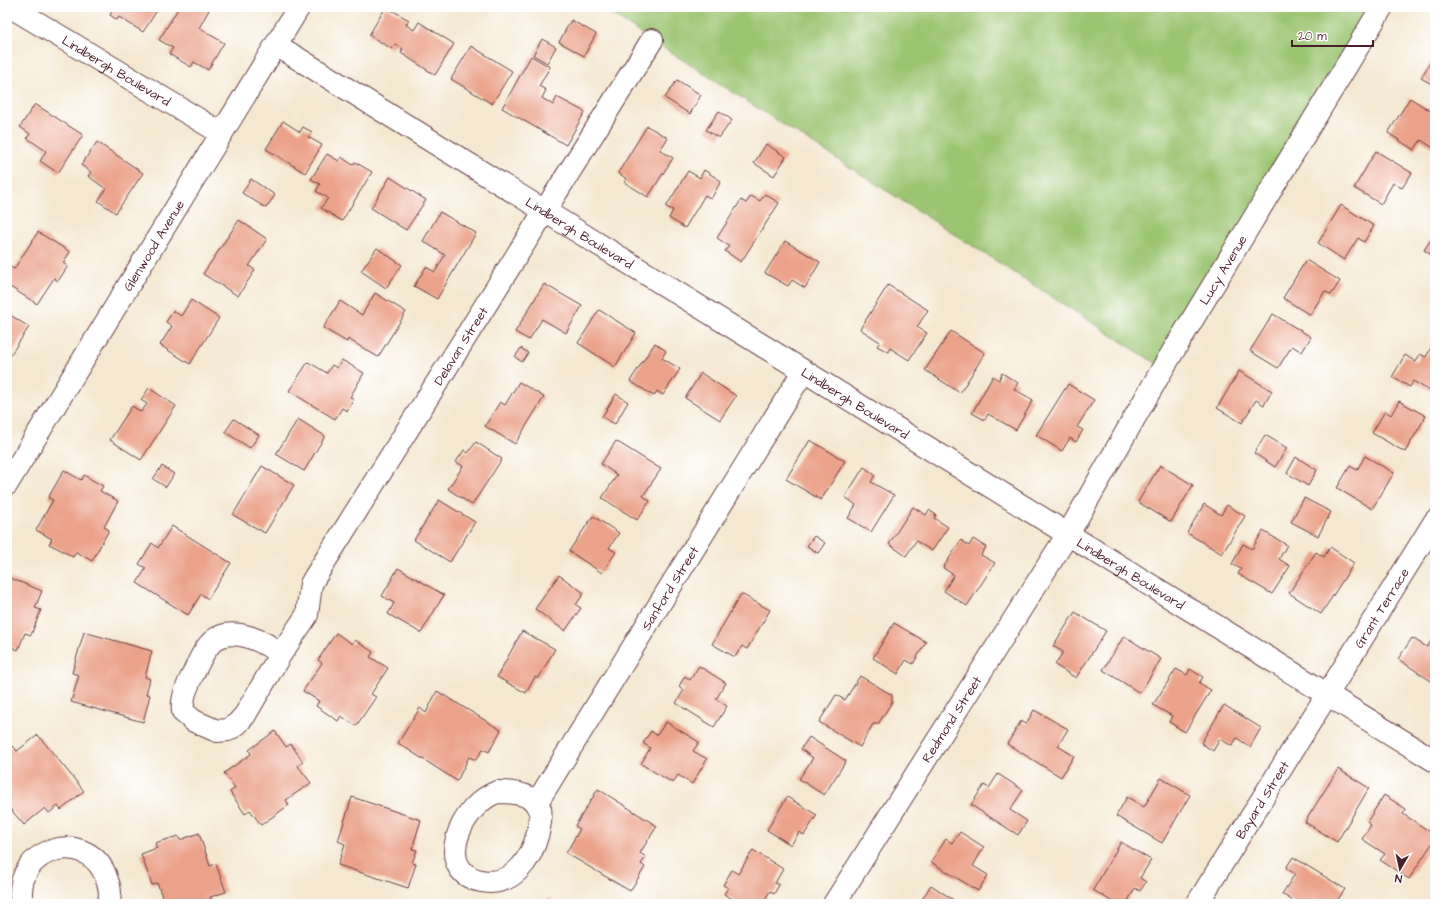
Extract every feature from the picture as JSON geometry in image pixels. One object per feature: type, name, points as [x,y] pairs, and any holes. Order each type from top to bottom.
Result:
[{"type":"street","name":"Lindbergh Boulevard","points":[[11,7],[222,133]]},
{"type":"street","name":"Glenwood Avenue","points":[[7,484],[299,7]]},
{"type":"street","name":"Lucy Avenue","points":[[1068,534],[1163,368],[1382,7]]},
{"type":"street","name":"Delavan Street","points":[[280,656],[268,646],[242,636],[225,635],[217,638],[204,652],[187,685],[182,706],[184,712],[211,729],[223,731],[228,730],[245,714],[307,615],[311,584],[652,40]]},
{"type":"street","name":"Lindbergh Boulevard","points":[[276,45],[803,372],[1435,761]]},
{"type":"street","name":"Sanford Street","points":[[536,804],[803,372]]},
{"type":"street","name":"Grant Terrace","points":[[1328,695],[1435,521]]},
{"type":"street","name":"Redmond Street","points":[[834,904],[1068,534]]},
{"type":"street","name":"Bayard Street","points":[[1197,904],[1328,695]]},
{"type":"street","points":[[22,904],[20,894],[22,878],[29,865],[41,855],[55,849],[70,848],[85,853],[97,861],[105,873],[109,886],[108,904]]},
{"type":"green space","points":[[600,7],[1382,7],[1163,368]]},
{"type":"building","points":[[108,7],[155,7],[158,9],[143,32],[119,17],[117,20],[110,15],[113,10]]},
{"type":"building","points":[[179,7],[204,7],[209,10],[199,28],[224,43],[208,70],[194,62],[191,67],[169,54],[173,48],[159,40]]},
{"type":"building","points":[[386,7],[409,20],[406,25],[414,30],[419,22],[454,44],[435,75],[401,53],[403,49],[395,44],[392,49],[369,35]]},
{"type":"building","points":[[571,20],[596,34],[584,56],[559,42]]},
{"type":"building","points":[[542,39],[556,47],[547,63],[533,55]]},
{"type":"building","points":[[471,46],[512,71],[492,104],[451,79]]},
{"type":"building","points":[[1435,54],[1435,86],[1421,78]]},
{"type":"building","points":[[531,56],[550,67],[539,86],[546,90],[542,98],[553,105],[557,97],[585,112],[566,145],[502,108]]},
{"type":"building","points":[[677,80],[701,95],[690,114],[665,98]]},
{"type":"building","points":[[1410,98],[1435,114],[1435,149],[1421,140],[1414,150],[1388,133]]},
{"type":"building","points":[[35,104],[83,135],[58,173],[40,161],[46,151],[27,138],[30,134],[20,127]]},
{"type":"building","points":[[719,111],[732,120],[719,138],[706,130]]},
{"type":"building","points":[[283,121],[300,132],[303,127],[312,132],[308,137],[322,145],[305,173],[266,149]]},
{"type":"building","points":[[647,126],[668,138],[660,150],[673,158],[648,197],[624,182],[627,179],[618,173]]},
{"type":"building","points":[[97,142],[143,173],[116,213],[98,201],[106,189],[88,176],[91,172],[81,165]]},
{"type":"building","points":[[766,144],[786,157],[774,176],[754,163]]},
{"type":"building","points":[[1376,151],[1412,173],[1402,188],[1393,183],[1381,204],[1354,188]]},
{"type":"building","points":[[327,154],[339,161],[341,157],[353,165],[355,162],[372,172],[342,221],[321,208],[328,198],[316,191],[320,184],[311,179]]},
{"type":"building","points":[[704,170],[721,181],[711,199],[705,195],[685,228],[669,218],[673,210],[666,207],[688,171],[700,178]]},
{"type":"building","points":[[390,177],[426,200],[406,230],[371,208]]},
{"type":"building","points":[[251,179],[275,195],[266,208],[242,193]]},
{"type":"building","points":[[765,194],[779,203],[741,262],[725,251],[729,246],[717,238],[741,200],[746,203],[751,196],[760,201]]},
{"type":"building","points":[[1341,205],[1374,226],[1364,242],[1358,238],[1344,260],[1318,243]]},
{"type":"building","points":[[440,212],[476,233],[437,299],[414,286],[426,267],[435,272],[445,255],[423,241]]},
{"type":"building","points":[[239,220],[267,239],[249,266],[255,270],[238,296],[203,274]]},
{"type":"building","points":[[38,232],[70,252],[63,263],[68,266],[58,281],[54,278],[37,304],[7,285],[7,265],[14,269]]},
{"type":"building","points":[[1434,235],[1435,236],[1435,257],[1424,250]]},
{"type":"building","points":[[785,241],[820,262],[805,288],[792,280],[788,286],[765,273]]},
{"type":"building","points":[[377,248],[402,265],[386,288],[361,271]]},
{"type":"building","points":[[1306,260],[1340,281],[1331,295],[1325,291],[1310,315],[1283,298]]},
{"type":"building","points":[[544,284],[582,306],[566,333],[542,319],[529,340],[515,332]]},
{"type":"building","points":[[888,285],[928,310],[917,327],[927,333],[909,360],[890,348],[888,352],[877,346],[880,342],[860,329]]},
{"type":"building","points":[[375,293],[406,312],[378,357],[348,339],[347,342],[323,328],[340,301],[362,315]]},
{"type":"building","points":[[191,300],[219,318],[190,364],[160,345],[172,326],[166,322],[173,311],[181,316]]},
{"type":"building","points":[[599,310],[636,333],[615,367],[578,343]]},
{"type":"building","points":[[7,313],[29,327],[7,360]]},
{"type":"building","points":[[1273,314],[1311,337],[1302,352],[1292,346],[1278,368],[1250,351]]},
{"type":"building","points":[[951,331],[985,353],[960,393],[925,370]]},
{"type":"building","points":[[655,343],[666,351],[662,358],[680,369],[663,395],[657,391],[654,396],[630,381]]},
{"type":"building","points":[[1433,344],[1435,345],[1435,394],[1413,381],[1410,387],[1392,377],[1405,355],[1416,362],[1420,354],[1426,357]]},
{"type":"building","points":[[521,348],[528,353],[522,362],[515,357]]},
{"type":"building","points":[[342,360],[364,373],[350,397],[354,399],[347,411],[342,408],[335,419],[289,391],[308,362],[327,373],[332,365],[337,368]]},
{"type":"building","points":[[1239,371],[1272,391],[1264,405],[1256,400],[1242,423],[1217,408]]},
{"type":"building","points":[[701,373],[736,396],[720,420],[685,398]]},
{"type":"building","points":[[1002,373],[1018,383],[1014,389],[1033,400],[1016,430],[988,414],[985,420],[972,413],[993,376],[999,380]]},
{"type":"building","points":[[519,382],[544,397],[515,444],[485,426],[500,402],[505,405]]},
{"type":"building","points":[[1068,384],[1094,400],[1077,427],[1083,430],[1076,442],[1070,438],[1062,451],[1036,435]]},
{"type":"building","points":[[149,388],[176,406],[141,460],[110,440],[132,406],[141,412],[147,404],[141,400]]},
{"type":"building","points":[[616,394],[628,402],[615,424],[602,417]]},
{"type":"building","points":[[1399,401],[1426,416],[1405,452],[1372,433],[1385,411],[1391,415]]},
{"type":"building","points":[[234,419],[259,435],[250,448],[225,432]]},
{"type":"building","points":[[298,419],[325,436],[304,471],[276,454]]},
{"type":"building","points":[[1265,435],[1287,448],[1275,467],[1254,453]]},
{"type":"building","points":[[810,440],[845,461],[821,500],[786,479]]},
{"type":"building","points":[[616,441],[661,469],[643,496],[650,501],[637,520],[602,498],[617,475],[601,464]]},
{"type":"building","points":[[476,442],[502,459],[472,505],[448,489],[463,466],[456,462],[464,450],[468,453]]},
{"type":"building","points":[[1365,456],[1394,473],[1372,509],[1337,488],[1350,466],[1357,470]]},
{"type":"building","points":[[1296,457],[1317,470],[1308,486],[1287,473]]},
{"type":"building","points":[[1160,465],[1193,485],[1171,522],[1138,502]]},
{"type":"building","points":[[162,466],[174,474],[166,487],[153,479]]},
{"type":"building","points":[[262,466],[294,485],[265,533],[233,515]]},
{"type":"building","points":[[864,467],[875,475],[871,482],[894,495],[871,532],[848,518],[856,505],[845,497]]},
{"type":"building","points":[[64,470],[81,480],[84,475],[103,486],[100,491],[118,501],[104,527],[109,530],[92,561],[76,552],[73,557],[49,544],[52,539],[36,530],[53,500],[48,498]]},
{"type":"building","points":[[1304,498],[1331,512],[1318,536],[1291,522]]},
{"type":"building","points":[[439,500],[475,522],[450,562],[414,540]]},
{"type":"building","points":[[1204,504],[1221,515],[1227,505],[1245,516],[1222,554],[1187,533]]},
{"type":"building","points":[[913,507],[926,515],[929,510],[936,515],[934,518],[948,527],[932,551],[916,541],[906,556],[889,544]]},
{"type":"building","points":[[593,516],[619,533],[609,548],[616,552],[602,573],[569,551]]},
{"type":"building","points":[[172,526],[231,563],[208,599],[201,594],[188,615],[137,583],[146,568],[139,564],[152,543],[158,548]]},
{"type":"building","points":[[1263,531],[1287,545],[1279,559],[1290,566],[1272,594],[1238,574],[1241,569],[1232,564],[1243,544],[1252,549]]},
{"type":"building","points":[[814,536],[825,543],[818,553],[807,546]]},
{"type":"building","points":[[973,539],[986,547],[981,555],[995,563],[967,606],[944,591],[954,575],[943,568],[961,540],[969,546]]},
{"type":"building","points":[[1330,547],[1354,563],[1321,614],[1289,593],[1316,552],[1324,557]]},
{"type":"building","points":[[398,568],[444,595],[421,633],[388,614],[394,603],[382,596]]},
{"type":"building","points":[[559,575],[584,593],[576,605],[581,608],[565,631],[535,609]]},
{"type":"building","points":[[10,578],[42,591],[35,608],[41,610],[31,635],[25,633],[18,650],[7,645],[7,584]]},
{"type":"building","points":[[741,594],[770,610],[747,649],[742,646],[735,657],[712,644]]},
{"type":"building","points":[[1075,612],[1106,631],[1076,678],[1055,665],[1063,652],[1053,646]]},
{"type":"building","points":[[894,623],[926,642],[913,664],[906,660],[898,674],[873,658]]},
{"type":"building","points":[[522,631],[555,649],[538,679],[535,677],[526,693],[497,677]]},
{"type":"building","points":[[84,632],[152,651],[145,677],[150,679],[146,694],[150,695],[143,722],[71,702],[79,675],[72,673]]},
{"type":"building","points":[[336,633],[352,644],[355,640],[373,652],[370,657],[388,668],[371,694],[376,697],[356,726],[341,716],[338,721],[316,706],[319,701],[303,691],[322,663],[318,660]]},
{"type":"building","points":[[1435,635],[1434,683],[1398,659],[1412,638],[1427,647]]},
{"type":"building","points":[[1124,636],[1161,659],[1140,693],[1103,670]]},
{"type":"building","points":[[699,666],[726,683],[716,699],[727,706],[714,727],[676,703],[684,690],[679,686],[685,676],[690,680]]},
{"type":"building","points":[[1176,669],[1187,675],[1190,669],[1203,677],[1199,683],[1211,690],[1185,732],[1169,722],[1172,716],[1153,705]]},
{"type":"building","points":[[860,676],[892,695],[892,702],[878,724],[873,724],[860,747],[819,722],[836,695],[845,700]]},
{"type":"building","points":[[437,691],[501,730],[489,752],[483,749],[476,760],[469,757],[457,781],[398,743],[420,708],[426,713]]},
{"type":"building","points":[[1224,705],[1261,728],[1250,747],[1237,738],[1232,746],[1220,739],[1213,751],[1201,743]]},
{"type":"building","points":[[1034,710],[1068,729],[1058,746],[1074,756],[1061,777],[1007,744],[1021,721],[1026,724]]},
{"type":"building","points":[[666,722],[699,742],[693,751],[707,759],[692,784],[678,775],[673,783],[641,764],[650,748],[643,743],[651,731],[657,735]]},
{"type":"building","points":[[275,731],[286,747],[291,744],[303,762],[298,766],[311,783],[286,800],[289,805],[261,825],[250,810],[245,814],[230,792],[235,788],[224,773],[251,754],[249,750]]},
{"type":"building","points":[[38,735],[84,791],[61,810],[58,806],[49,813],[45,808],[24,825],[7,805],[7,752],[13,746],[17,751]]},
{"type":"building","points":[[809,737],[846,761],[824,795],[799,779],[813,758],[801,749]]},
{"type":"building","points":[[1338,769],[1369,788],[1337,842],[1305,822]]},
{"type":"building","points":[[998,774],[1023,790],[1010,810],[1027,821],[1018,835],[971,805],[984,785],[989,788]]},
{"type":"building","points":[[1161,778],[1190,795],[1162,843],[1116,816],[1127,797],[1144,807]]},
{"type":"building","points":[[598,789],[657,826],[640,853],[646,857],[641,864],[645,867],[630,891],[566,853],[580,829],[575,826]]},
{"type":"building","points":[[1384,795],[1406,809],[1403,814],[1435,835],[1435,839],[1409,879],[1380,860],[1385,854],[1362,839],[1371,825],[1367,822]]},
{"type":"building","points":[[352,797],[421,820],[412,849],[417,850],[412,863],[416,864],[408,888],[338,865],[345,844],[338,841]]},
{"type":"building","points":[[787,797],[817,815],[804,835],[799,832],[791,845],[767,830]]},
{"type":"building","points":[[960,832],[984,847],[973,866],[988,875],[978,891],[931,862],[946,839],[952,843]]},
{"type":"building","points":[[199,833],[210,866],[216,864],[226,892],[210,897],[213,904],[165,904],[157,883],[152,885],[141,854],[157,848],[155,843],[178,836],[180,840]]},
{"type":"building","points":[[1121,842],[1151,860],[1140,878],[1146,882],[1140,891],[1135,888],[1126,904],[1116,904],[1093,890]]},
{"type":"building","points":[[753,850],[783,869],[775,883],[779,885],[774,894],[770,891],[762,904],[740,904],[724,894],[728,888],[723,885],[732,870],[738,874]]},
{"type":"building","points":[[1293,857],[1345,889],[1335,904],[1298,904],[1282,894],[1295,874],[1286,868]]},
{"type":"building","points":[[931,885],[955,901],[953,904],[919,904]]},
{"type":"building","points":[[550,898],[553,904],[540,904]]}]
